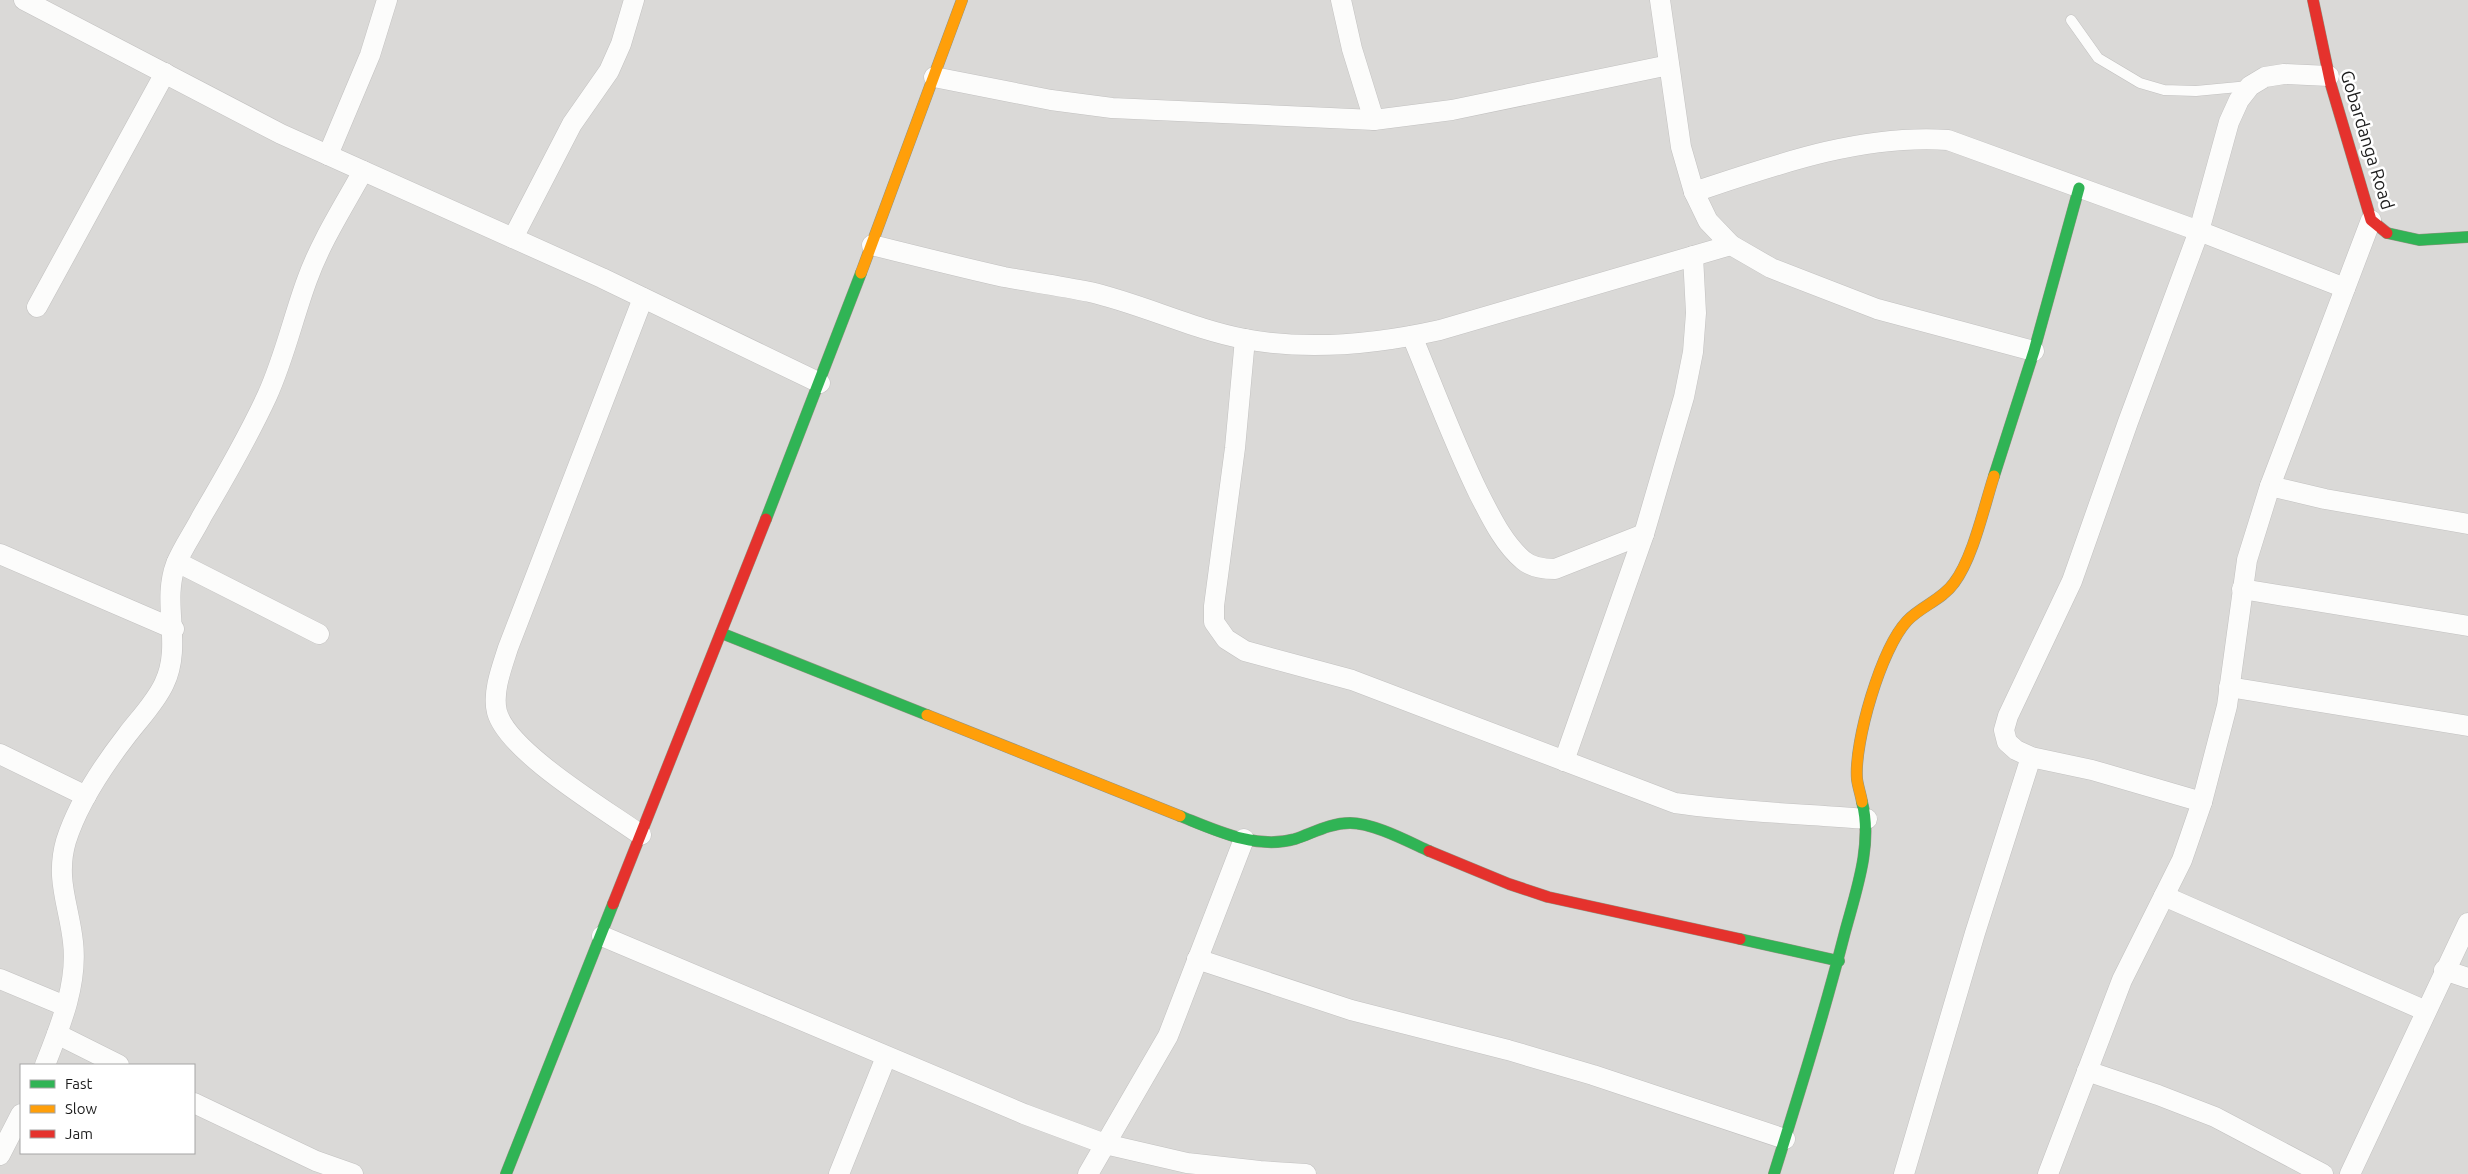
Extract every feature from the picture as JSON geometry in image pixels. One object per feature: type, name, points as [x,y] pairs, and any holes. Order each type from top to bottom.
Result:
[{"type":"street","points":[[24,0],[281,134],[643,298],[820,383]]},
{"type":"street","points":[[328,155],[370,55],[387,0]]},
{"type":"street","points":[[513,238],[572,124],[609,71],[621,44],[634,0]]},
{"type":"street","points":[[506,1174],[820,383],[962,0]]},
{"type":"street","points":[[1341,0],[1352,49],[1374,120]]},
{"type":"street","points":[[1660,0],[1681,147],[1694,192],[1708,221],[1731,245],[1771,268],[1877,309],[2034,351]]},
{"type":"street","name":"Gobardanga Road","points":[[2312,0],[2329,76],[2371,220],[2388,234],[2414,240],[2450,240],[2468,237]]},
{"type":"street","points":[[934,77],[1051,100],[1112,108],[1374,120],[1406,118],[1452,110],[1669,65]]},
{"type":"street","points":[[37,307],[165,74]]},
{"type":"street","points":[[2202,802],[2092,770],[2031,757],[2016,750],[2007,742],[2004,730],[2008,716],[2055,622],[2072,581],[2128,422],[2199,231],[2229,122],[2239,100],[2250,86],[2265,77],[2284,74],[2329,76]]},
{"type":"street","points":[[1694,192],[1798,159],[1865,144],[1904,138],[1948,140],[2199,231],[2345,288]]},
{"type":"street","points":[[45,1064],[65,1006],[73,965],[73,943],[61,884],[60,865],[70,828],[86,796],[127,736],[148,710],[165,683],[172,662],[174,629],[170,596],[177,562],[247,437],[269,393],[307,278],[322,245],[363,171]]},
{"type":"street","points":[[1774,1174],[1839,961],[1862,870],[1867,819],[1857,781],[1857,766],[1859,747],[1877,680],[1888,649],[1904,623],[1918,610],[1938,598],[1954,584],[1966,562],[2034,351],[2080,188]]},
{"type":"street","points":[[2048,1174],[2122,980],[2182,860],[2202,802],[2227,706],[2247,560],[2270,486],[2371,220]]},
{"type":"street","points":[[872,246],[1004,277],[1089,292],[1145,307],[1245,339],[1295,345],[1338,345],[1412,336],[1731,245]]},
{"type":"street","points":[[1564,761],[1644,534],[1684,397],[1693,352],[1696,312],[1693,256]]},
{"type":"street","points":[[641,835],[528,755],[504,729],[497,710],[498,680],[508,648],[643,298]]},
{"type":"street","points":[[1412,336],[1467,470],[1493,522],[1508,544],[1524,562],[1542,569],[1555,569],[1644,534]]},
{"type":"street","points":[[1245,339],[1235,448],[1214,606],[1214,622],[1226,639],[1245,651],[1352,680],[1675,803],[1720,810],[1765,810],[1867,819]]},
{"type":"street","points":[[2270,486],[2325,499],[2468,524]]},
{"type":"street","points":[[0,554],[174,629]]},
{"type":"street","points":[[177,562],[319,634]]},
{"type":"street","points":[[2242,589],[2468,626]]},
{"type":"street","points":[[721,633],[1205,826],[1244,839],[1268,842],[1293,839],[1336,823],[1359,824],[1532,892],[1839,961]]},
{"type":"street","points":[[2229,687],[2468,726]]},
{"type":"street","points":[[0,754],[86,796]]},
{"type":"street","points":[[1904,1174],[1975,933],[2031,757]]},
{"type":"street","points":[[1088,1174],[1168,1036],[1244,839]]},
{"type":"street","points":[[2164,896],[2426,1011]]},
{"type":"street","points":[[2350,1174],[2444,970],[2468,923]]},
{"type":"street","points":[[602,936],[886,1057],[1024,1114],[1105,1144],[1187,1163],[1295,1174]]},
{"type":"street","points":[[1197,960],[1351,1010],[1508,1050],[1593,1075],[1785,1139]]},
{"type":"street","points":[[2444,970],[2468,978]]},
{"type":"street","points":[[0,979],[65,1006]]},
{"type":"street","points":[[57,1034],[117,1064]]},
{"type":"street","points":[[839,1174],[886,1057]]},
{"type":"street","points":[[2087,1071],[2158,1094],[2215,1118],[2323,1174]]},
{"type":"street","points":[[195,1103],[316,1161],[353,1174]]},
{"type":"street","points":[[0,1155],[20,1116]]},
{"type":"lane","points":[[2071,20],[2098,58],[2140,83],[2172,90],[2196,91],[2250,86]]},
{"type":"shaded area","points":[[0,0],[2468,0],[2468,1174],[0,1174]]},
{"type":"traffic: fast","points":[[1994,476],[2034,351],[2079,188]]},
{"type":"traffic: fast","points":[[2387,233],[2419,240],[2468,237]]},
{"type":"traffic: fast","points":[[766,519],[861,273]]},
{"type":"traffic: fast","points":[[721,633],[927,715]]},
{"type":"traffic: fast","points":[[1774,1174],[1820,1024],[1858,884],[1866,834],[1862,802]]},
{"type":"traffic: fast","points":[[1180,816],[1236,837],[1266,842],[1295,839],[1343,823],[1359,824],[1390,833],[1429,851]]},
{"type":"traffic: fast","points":[[506,1174],[613,904]]},
{"type":"traffic: fast","points":[[1740,939],[1839,961]]},
{"type":"traffic: slow","points":[[861,273],[962,0]]},
{"type":"traffic: slow","points":[[1862,802],[1857,779],[1857,763],[1865,720],[1879,674],[1897,634],[1907,621],[1944,594],[1961,572],[1982,517],[1994,476]]},
{"type":"traffic: slow","points":[[927,715],[1180,816]]},
{"type":"traffic: jam","points":[[2313,0],[2331,85],[2371,220],[2387,233]]},
{"type":"traffic: jam","points":[[613,904],[766,519]]},
{"type":"traffic: jam","points":[[1429,851],[1509,884],[1548,897],[1740,939]]}]
